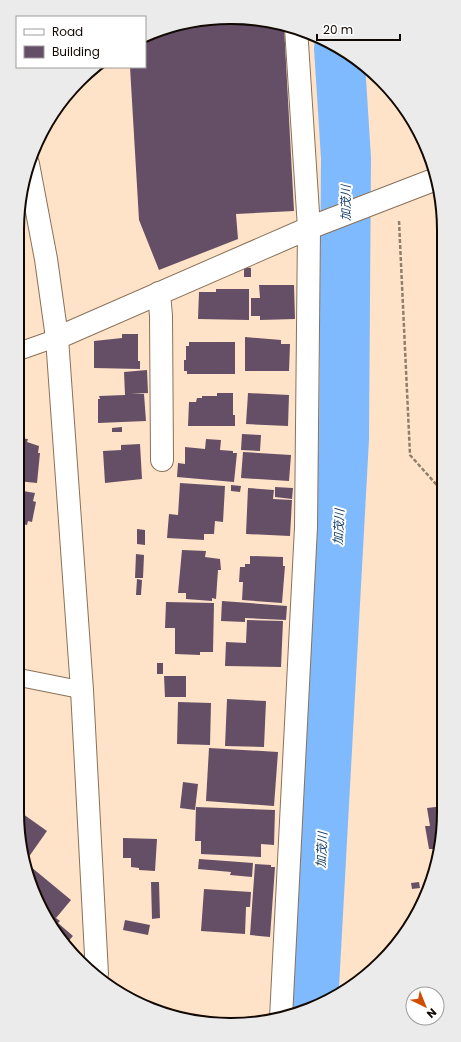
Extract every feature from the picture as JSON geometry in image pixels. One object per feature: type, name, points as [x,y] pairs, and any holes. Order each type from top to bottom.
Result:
[{"type":"street","points":[[281,1012],[306,527],[308,228],[296,35]]},
{"type":"street","points":[[31,178],[46,260],[57,338],[82,690],[97,969]]},
{"type":"street","points":[[57,338],[308,228],[398,195],[431,180]]},
{"type":"street","points":[[159,293],[161,316],[162,460]]},
{"type":"lane","points":[[24,350],[57,338]]},
{"type":"lane","points":[[24,678],[82,690]]},
{"type":"path","points":[[398,195],[410,455],[437,485]]},
{"type":"building","points":[[217,24],[244,24],[284,31],[294,211],[236,214],[238,239],[159,270],[139,220],[130,68],[146,68],[146,42],[177,31]]},
{"type":"building","points":[[244,267],[251,268],[251,277],[244,277]]},
{"type":"building","points":[[259,285],[294,285],[295,319],[260,320],[260,316],[251,316],[251,298],[260,298]]},
{"type":"building","points":[[216,289],[249,289],[249,320],[198,319],[199,292],[216,292]]},
{"type":"building","points":[[122,334],[138,334],[138,361],[140,361],[140,369],[94,368],[94,341],[122,338]]},
{"type":"building","points":[[245,337],[281,340],[281,344],[290,344],[289,371],[245,371]]},
{"type":"building","points":[[189,342],[235,342],[235,374],[187,374],[187,371],[184,371],[184,360],[186,360],[186,346],[189,346]]},
{"type":"building","points":[[147,370],[148,393],[131,394],[144,394],[146,421],[98,423],[99,396],[125,395],[124,372]]},
{"type":"building","points":[[217,393],[233,393],[233,415],[235,415],[235,426],[188,426],[189,402],[196,402],[197,398],[202,398],[202,396],[217,396]]},
{"type":"building","points":[[248,393],[289,395],[288,426],[246,424]]},
{"type":"building","points":[[122,427],[122,432],[112,432],[112,428]]},
{"type":"building","points":[[242,434],[261,435],[260,451],[241,450]]},
{"type":"building","points":[[24,439],[28,439],[27,442],[39,446],[38,453],[40,453],[37,483],[24,482]]},
{"type":"building","points":[[206,439],[221,440],[220,450],[233,451],[233,453],[237,453],[234,482],[177,477],[178,463],[185,464],[185,447],[205,449]]},
{"type":"building","points":[[140,444],[142,479],[105,483],[103,451],[121,450],[121,445]]},
{"type":"building","points":[[243,452],[291,455],[289,481],[241,478]]},
{"type":"building","points":[[180,483],[225,486],[223,522],[215,521],[214,534],[204,534],[204,540],[167,538],[169,514],[178,515]]},
{"type":"building","points":[[231,485],[241,486],[240,492],[231,491]]},
{"type":"building","points":[[275,487],[293,488],[292,499],[275,497]]},
{"type":"building","points":[[248,488],[274,490],[273,499],[292,500],[290,536],[246,534]]},
{"type":"building","points":[[24,491],[35,493],[33,501],[36,502],[32,522],[28,521],[27,525],[24,524]]},
{"type":"building","points":[[137,529],[145,530],[145,545],[137,544]]},
{"type":"building","points":[[182,550],[206,551],[205,557],[220,559],[221,570],[218,570],[216,599],[212,598],[212,601],[186,599],[186,593],[178,593]]},
{"type":"building","points":[[136,554],[144,555],[143,578],[135,578]]},
{"type":"building","points":[[250,556],[283,557],[283,566],[285,566],[282,603],[242,600],[243,582],[239,582],[240,567],[245,567],[245,564],[250,564]]},
{"type":"building","points":[[137,579],[142,580],[141,595],[136,595]]},
{"type":"building","points":[[222,601],[287,606],[286,620],[245,618],[245,622],[221,621]]},
{"type":"building","points":[[166,602],[214,603],[213,652],[200,652],[200,655],[175,654],[175,628],[165,628]]},
{"type":"building","points":[[247,620],[283,621],[281,667],[225,666],[226,642],[246,643]]},
{"type":"building","points":[[157,663],[163,663],[163,674],[157,674]]},
{"type":"building","points":[[164,676],[186,676],[186,697],[165,697]]},
{"type":"building","points":[[227,699],[266,701],[264,747],[225,746]]},
{"type":"building","points":[[178,702],[211,703],[210,745],[177,744]]},
{"type":"building","points":[[209,748],[278,752],[274,806],[206,801]]},
{"type":"building","points":[[183,782],[198,784],[195,810],[180,808]]},
{"type":"building","points":[[196,807],[275,810],[274,845],[261,844],[261,857],[201,854],[201,841],[195,841]]},
{"type":"building","points":[[437,807],[437,825],[433,851],[433,849],[429,849],[425,826],[430,826],[427,808]]},
{"type":"building","points":[[24,815],[47,831],[29,857],[24,825]]},
{"type":"building","points":[[123,838],[157,839],[155,871],[139,870],[139,868],[131,867],[131,858],[123,858]]},
{"type":"building","points":[[199,859],[253,863],[252,877],[230,875],[231,872],[198,869]]},
{"type":"building","points":[[255,864],[271,865],[271,867],[275,867],[270,937],[250,935]]},
{"type":"building","points":[[32,868],[71,900],[56,918],[60,921],[58,923],[73,936],[69,940],[52,915],[45,903]]},
{"type":"building","points":[[151,882],[159,882],[160,918],[152,919]]},
{"type":"building","points":[[419,882],[420,888],[412,889],[411,883]]},
{"type":"building","points":[[204,889],[251,892],[250,907],[246,907],[245,934],[201,931]]},
{"type":"building","points":[[125,920],[150,925],[148,935],[123,930]]},
{"type":"waterway","name":"加茂川","points":[[313,1001],[344,439],[346,158],[339,55]]}]
